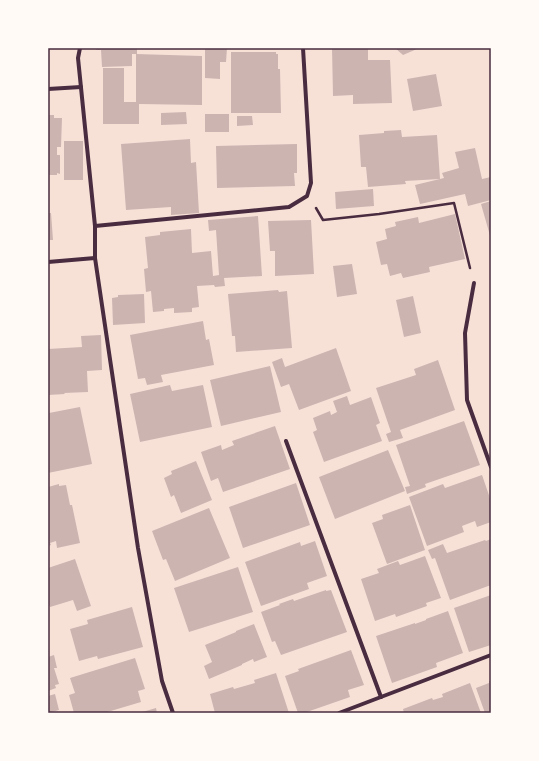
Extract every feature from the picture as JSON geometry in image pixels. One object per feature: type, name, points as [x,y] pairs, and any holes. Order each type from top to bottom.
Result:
[{"type":"street","points":[[80,48],[78,58],[95,226],[95,258],[138,548],[162,681],[173,713]]},
{"type":"street","points":[[95,226],[289,207],[307,196],[311,183],[303,48]]},
{"type":"street","points":[[48,89],[81,87]]},
{"type":"street","points":[[48,262],[95,258]]},
{"type":"street","points":[[474,283],[465,333],[466,400],[491,467]]},
{"type":"street","points":[[286,441],[381,697]]},
{"type":"street","points":[[339,713],[491,655]]},
{"type":"path","points":[[307,196],[323,220],[380,214],[454,203],[474,283]]},
{"type":"building","points":[[96,48],[137,49],[137,54],[132,54],[132,66],[102,67],[101,50],[96,50]]},
{"type":"building","points":[[205,48],[227,48],[226,62],[220,62],[220,79],[205,78]]},
{"type":"building","points":[[332,48],[368,48],[368,60],[390,60],[392,103],[353,104],[353,95],[333,96]]},
{"type":"building","points":[[395,48],[416,48],[417,49],[403,55]]},
{"type":"building","points":[[231,52],[276,52],[276,54],[278,54],[278,69],[280,69],[281,113],[231,113]]},
{"type":"building","points":[[136,54],[202,56],[202,105],[139,104],[139,124],[103,124],[103,68],[124,68],[124,102],[136,102]]},
{"type":"building","points":[[436,74],[442,106],[413,111],[407,79]]},
{"type":"building","points":[[186,112],[187,124],[161,125],[161,113]]},
{"type":"building","points":[[205,114],[229,114],[229,132],[205,132]]},
{"type":"building","points":[[48,115],[54,115],[54,118],[62,118],[61,147],[57,147],[57,155],[60,155],[60,174],[57,173],[57,175],[48,175]]},
{"type":"building","points":[[237,116],[252,116],[253,125],[237,126]]},
{"type":"building","points":[[401,130],[402,137],[437,135],[440,179],[405,181],[406,184],[368,187],[366,167],[361,167],[359,135]]},
{"type":"building","points":[[190,139],[191,163],[196,162],[199,213],[171,215],[171,207],[126,210],[121,144]]},
{"type":"building","points":[[64,141],[83,141],[83,180],[64,180]]},
{"type":"building","points":[[297,144],[297,173],[294,173],[295,186],[217,188],[216,146]]},
{"type":"building","points":[[475,148],[482,179],[491,177],[491,200],[468,206],[465,194],[420,204],[415,185],[444,178],[442,173],[459,168],[455,152]]},
{"type":"building","points":[[373,189],[374,206],[336,209],[335,192]]},
{"type":"building","points":[[491,201],[491,239],[481,204]]},
{"type":"building","points":[[48,213],[51,213],[53,240],[48,240]]},
{"type":"building","points":[[455,214],[465,259],[429,267],[430,272],[403,278],[401,273],[390,276],[387,264],[381,265],[376,242],[387,239],[385,229],[396,226],[395,222],[418,217],[419,223]]},
{"type":"building","points":[[258,216],[262,276],[224,278],[225,286],[197,286],[199,307],[192,308],[192,312],[174,313],[174,308],[153,312],[151,291],[146,292],[144,269],[148,268],[145,237],[160,235],[160,232],[191,229],[192,253],[211,251],[213,276],[219,275],[216,230],[209,231],[208,220]]},
{"type":"building","points":[[311,220],[314,274],[275,276],[275,251],[270,251],[268,221]]},
{"type":"building","points":[[352,264],[357,294],[337,297],[333,266]]},
{"type":"building","points":[[278,290],[279,292],[287,291],[292,348],[236,352],[235,336],[232,336],[228,294]]},
{"type":"building","points":[[144,294],[145,323],[113,325],[112,298],[118,297],[118,295]]},
{"type":"building","points":[[413,296],[421,333],[404,337],[396,300]]},
{"type":"building","points":[[203,321],[206,340],[209,339],[214,365],[161,375],[163,382],[147,385],[145,378],[138,379],[130,335]]},
{"type":"building","points":[[101,335],[102,370],[87,371],[88,392],[48,395],[48,349],[82,347],[81,336]]},
{"type":"building","points":[[336,348],[351,391],[299,410],[289,384],[281,387],[272,362],[282,358],[285,367]]},
{"type":"building","points":[[438,360],[455,410],[400,430],[403,438],[389,442],[386,434],[391,432],[376,388],[416,375],[414,369]]},
{"type":"building","points":[[270,366],[281,412],[221,426],[210,380]]},
{"type":"building","points":[[170,385],[172,391],[203,385],[212,427],[140,442],[130,394]]},
{"type":"building","points":[[347,396],[350,405],[371,397],[380,423],[376,425],[382,441],[324,462],[313,432],[317,430],[313,418],[330,411],[331,415],[337,412],[333,401]]},
{"type":"building","points":[[80,407],[92,464],[48,473],[48,415],[49,413]]},
{"type":"building","points":[[464,421],[480,465],[425,484],[426,487],[407,494],[405,487],[410,486],[396,445]]},
{"type":"building","points":[[275,426],[290,469],[223,492],[218,478],[211,481],[201,452],[221,445],[222,450],[234,445],[232,441]]},
{"type":"building","points":[[388,450],[405,491],[335,519],[319,477]]},
{"type":"building","points":[[196,461],[212,500],[181,513],[174,495],[171,497],[164,478],[172,474],[171,471]]},
{"type":"building","points":[[482,475],[491,501],[491,522],[477,527],[475,521],[462,526],[464,532],[427,546],[409,497],[443,484],[445,488]]},
{"type":"building","points":[[296,483],[310,525],[243,548],[229,507]]},
{"type":"building","points":[[59,484],[59,486],[66,485],[80,543],[57,548],[56,541],[50,543],[51,545],[48,546],[48,487]]},
{"type":"building","points":[[410,505],[425,550],[387,564],[372,523],[383,519],[382,515]]},
{"type":"building","points":[[209,508],[230,558],[175,581],[166,559],[163,560],[152,531]]},
{"type":"building","points":[[491,539],[491,585],[450,600],[435,558],[432,559],[428,550],[443,544],[447,553]]},
{"type":"building","points":[[315,541],[327,576],[307,583],[309,589],[261,606],[245,562],[300,542],[301,546]]},
{"type":"building","points":[[425,556],[441,598],[426,603],[427,606],[396,617],[395,614],[375,621],[361,579],[379,573],[377,569],[398,561],[400,565]]},
{"type":"building","points":[[75,559],[91,606],[77,611],[73,600],[50,607],[48,602],[48,568]]},
{"type":"building","points":[[238,567],[253,612],[189,632],[174,588]]},
{"type":"building","points":[[326,590],[331,590],[347,632],[281,655],[275,641],[272,642],[261,612],[293,599],[294,601]]},
{"type":"building","points":[[491,595],[491,645],[469,652],[454,608]]},
{"type":"building","points":[[132,607],[143,647],[98,659],[97,656],[79,661],[70,629],[88,624],[87,620]]},
{"type":"building","points":[[448,611],[463,653],[436,663],[437,667],[392,683],[376,636],[415,624]]},
{"type":"building","points":[[254,624],[267,657],[254,662],[253,659],[209,679],[204,666],[212,662],[205,645]]},
{"type":"building","points":[[351,650],[364,685],[348,690],[350,697],[304,713],[298,713],[285,676],[299,671],[298,669]]},
{"type":"building","points":[[54,655],[57,668],[54,668],[59,684],[55,685],[56,688],[48,691],[48,657]]},
{"type":"building","points":[[135,658],[145,689],[138,691],[141,702],[104,713],[74,713],[69,695],[75,693],[70,678]]},
{"type":"building","points":[[276,673],[289,713],[215,713],[210,694],[233,687],[234,689],[255,683],[254,680]]},
{"type":"building","points":[[489,681],[491,681],[491,713],[485,713],[476,688],[489,683]]},
{"type":"building","points":[[470,683],[481,713],[404,713],[403,709],[432,698],[433,700],[443,697],[442,694]]},
{"type":"building","points":[[55,694],[59,710],[48,713],[48,696]]},
{"type":"building","points":[[156,708],[157,713],[139,713]]}]
